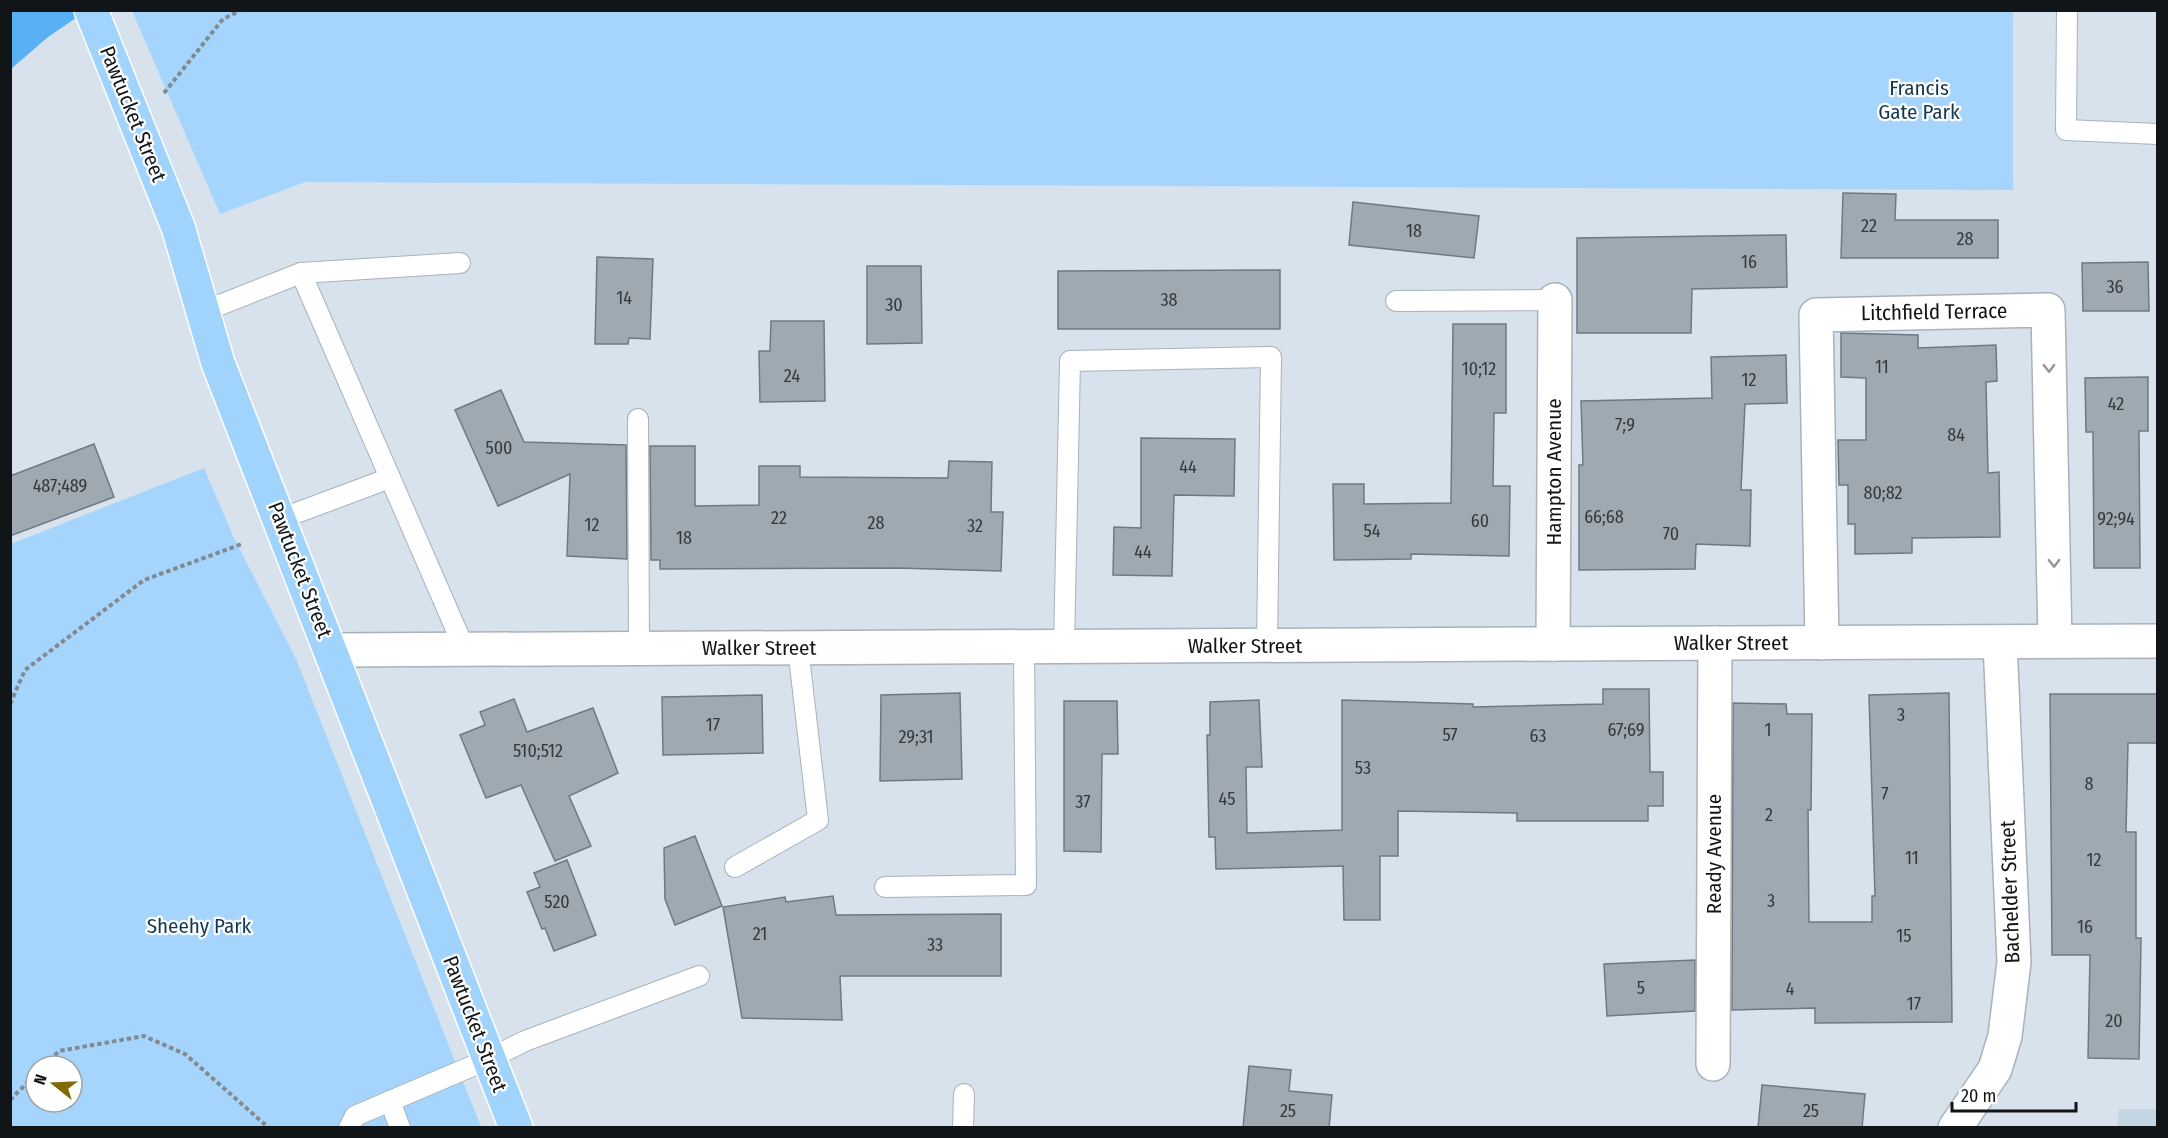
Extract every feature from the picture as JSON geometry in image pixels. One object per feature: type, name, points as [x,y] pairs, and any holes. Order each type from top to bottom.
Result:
[{"type":"main road","name":"Pawtucket Street","points":[[91,10],[178,227],[201,312],[218,363],[332,650],[516,1128]]},
{"type":"street","name":"Hampton Avenue","points":[[1553,644],[1555,300]]},
{"type":"street","name":"Litchfield Terrace","points":[[1822,643],[1816,315],[2048,310],[2055,641]]},
{"type":"street","name":"Walker Street","points":[[332,650],[2157,641]]},
{"type":"street","name":"Bachelder Street","points":[[1955,1128],[1995,1069],[2005,1036],[2014,962],[2000,642]]},
{"type":"street","name":"Ready Avenue","points":[[1713,1064],[1715,644]]},
{"type":"lane","points":[[2067,10],[2066,130],[2157,134]]},
{"type":"lane","points":[[201,312],[301,273],[460,263]]},
{"type":"lane","points":[[301,273],[465,650]]},
{"type":"lane","points":[[1396,301],[1555,300]]},
{"type":"lane","points":[[1064,647],[1070,361],[1271,357],[1267,645]]},
{"type":"lane","points":[[638,419],[639,648]]},
{"type":"lane","points":[[280,519],[390,478]]},
{"type":"lane","points":[[885,887],[1026,885],[1024,647]]},
{"type":"lane","points":[[735,867],[818,820],[798,648]]},
{"type":"lane","points":[[349,1128],[355,1116],[489,1059],[525,1041],[699,976]]},
{"type":"lane","points":[[963,1128],[964,1094]]},
{"type":"lane","points":[[390,1101],[400,1128]]},
{"type":"path","points":[[160,98],[223,19],[241,10]]},
{"type":"path","points":[[10,704],[25,670],[144,580],[242,544]]},
{"type":"path","points":[[56,1054],[59,1051],[144,1036],[185,1054],[269,1128]]},
{"type":"path","points":[[10,1100],[24,1086]]},
{"type":"shaded area","points":[[11,11],[86,11],[48,37],[11,69]]},
{"type":"shaded area","points":[[2119,1109],[2157,1109],[2157,1127],[2117,1127]]},
{"type":"green space","name":"Francis Gate Park","points":[[132,11],[2013,11],[2013,190],[305,182],[220,214]]},
{"type":"green space","name":"Sheehy Park","points":[[204,468],[233,536],[296,659],[481,1127],[11,1128],[11,544]]},
{"type":"building","points":[[1843,193],[1896,194],[1895,220],[1998,220],[1998,258],[1841,258]]},
{"type":"building","points":[[1353,202],[1479,216],[1474,258],[1349,245]]},
{"type":"building","points":[[1786,235],[1787,287],[1692,289],[1691,333],[1577,333],[1577,238]]},
{"type":"building","points":[[597,257],[653,259],[650,339],[629,338],[628,344],[595,344]]},
{"type":"building","points":[[2148,262],[2149,311],[2083,311],[2082,263]]},
{"type":"building","points":[[867,266],[921,266],[922,343],[867,344]]},
{"type":"building","points":[[1280,270],[1280,329],[1058,329],[1058,271]]},
{"type":"building","points":[[771,321],[824,321],[825,401],[760,402],[759,351],[770,351]]},
{"type":"building","points":[[1453,324],[1506,324],[1506,413],[1494,413],[1493,486],[1510,486],[1509,556],[1411,554],[1411,559],[1334,560],[1333,484],[1364,484],[1364,504],[1451,503]]},
{"type":"building","points":[[1841,333],[1918,335],[1918,348],[1996,345],[1997,381],[1986,382],[1988,473],[1999,472],[2000,537],[1912,538],[1912,553],[1855,554],[1855,524],[1848,524],[1848,485],[1839,485],[1838,440],[1866,440],[1866,378],[1841,377]]},
{"type":"building","points":[[1786,355],[1787,403],[1745,404],[1741,490],[1751,490],[1750,546],[1696,544],[1695,569],[1579,570],[1579,465],[1583,465],[1581,401],[1712,398],[1711,357]]},
{"type":"building","points":[[2148,377],[2148,431],[2139,431],[2140,568],[2094,568],[2093,432],[2086,432],[2085,378]]},
{"type":"building","points":[[501,390],[524,442],[626,445],[627,559],[567,556],[570,474],[498,506],[455,410]]},
{"type":"building","points":[[1141,438],[1235,439],[1234,496],[1174,495],[1172,576],[1113,575],[1114,527],[1141,528]]},
{"type":"building","points":[[94,444],[114,497],[10,536],[10,476]]},
{"type":"building","points":[[650,446],[695,446],[695,506],[759,505],[759,466],[800,466],[800,477],[948,478],[949,461],[992,462],[991,512],[1003,512],[1001,571],[898,568],[660,569],[660,560],[651,560]]},
{"type":"building","points":[[1603,689],[1649,689],[1650,772],[1663,772],[1663,806],[1648,806],[1648,821],[1517,821],[1517,813],[1398,811],[1398,856],[1380,856],[1380,920],[1344,920],[1343,866],[1216,869],[1215,837],[1209,837],[1207,735],[1210,735],[1210,702],[1259,700],[1262,767],[1246,767],[1247,833],[1342,830],[1342,700],[1473,704],[1473,707],[1603,704]]},
{"type":"building","points":[[960,693],[962,779],[880,781],[881,695]]},
{"type":"building","points":[[1949,693],[1952,1022],[1815,1023],[1815,1008],[1732,1010],[1733,703],[1786,704],[1787,714],[1812,714],[1811,810],[1808,810],[1809,922],[1872,922],[1872,896],[1875,896],[1869,695]]},
{"type":"building","points":[[2050,694],[2157,694],[2157,743],[2128,743],[2126,832],[2136,832],[2136,938],[2141,938],[2139,1059],[2088,1058],[2090,955],[2052,955]]},
{"type":"building","points":[[762,695],[763,753],[663,755],[662,697]]},
{"type":"building","points":[[514,699],[527,732],[593,708],[618,773],[569,796],[591,846],[555,861],[521,785],[486,798],[460,735],[485,725],[480,712]]},
{"type":"building","points":[[1064,701],[1117,701],[1118,754],[1102,754],[1101,852],[1064,851]]},
{"type":"building","points":[[695,836],[722,906],[675,925],[665,899],[664,848]]},
{"type":"building","points":[[567,860],[596,935],[554,951],[527,892],[540,887],[534,873]]},
{"type":"building","points":[[833,896],[836,915],[1001,914],[1001,976],[840,976],[842,1020],[742,1018],[723,907],[785,897],[786,902]]},
{"type":"building","points":[[1695,960],[1695,1011],[1607,1016],[1604,964]]},
{"type":"building","points":[[1249,1066],[1291,1070],[1289,1091],[1332,1095],[1329,1128],[1243,1128]]},
{"type":"building","points":[[1762,1085],[1865,1094],[1862,1128],[1758,1128]]}]
